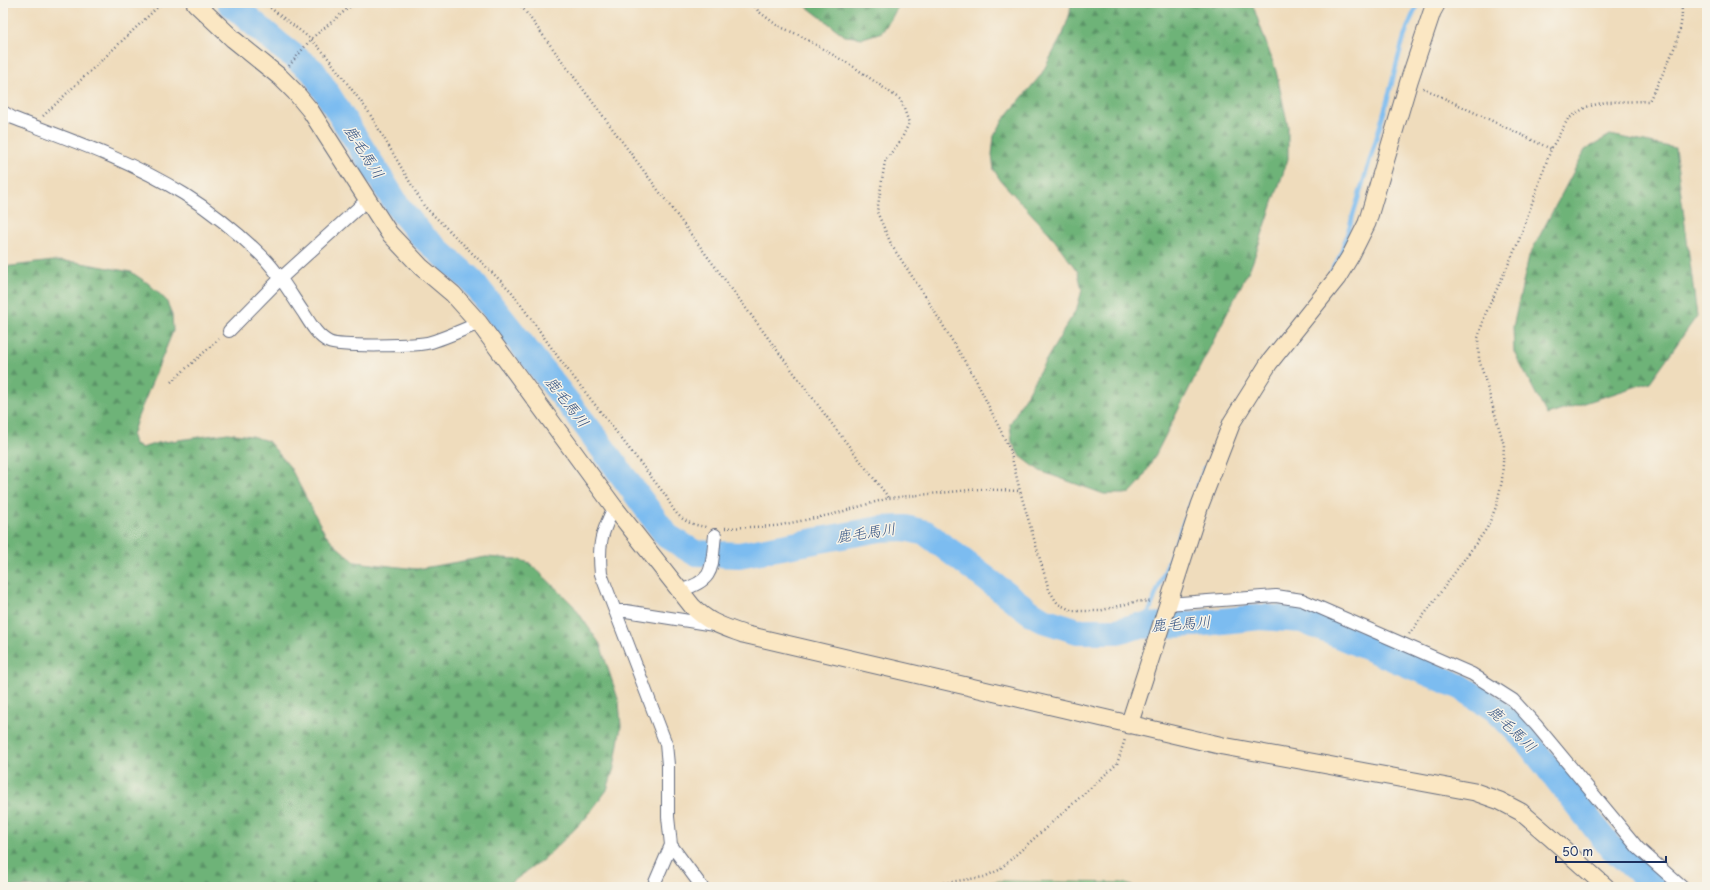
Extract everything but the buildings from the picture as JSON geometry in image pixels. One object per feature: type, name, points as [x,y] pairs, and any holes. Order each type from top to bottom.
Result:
[{"type":"street","points":[[195,3],[295,92],[310,110],[389,233],[421,267],[453,294],[479,324],[614,507],[703,617],[743,634],[1129,725],[1223,746],[1475,792],[1500,801],[1521,812],[1606,887]]},
{"type":"street","points":[[1129,725],[1156,640],[1163,606],[1232,422],[1270,363],[1337,278],[1351,255],[1367,223],[1409,81],[1432,12],[1438,3]]},
{"type":"street","points":[[3,112],[95,150],[146,174],[184,194],[223,221],[261,255],[280,279],[320,336],[330,342],[342,344],[400,345],[429,343],[479,324]]},
{"type":"street","points":[[229,331],[280,279],[367,200]]},
{"type":"street","points":[[614,507],[603,531],[599,551],[601,574],[666,744],[668,765],[668,817],[671,845],[653,887]]},
{"type":"street","points":[[681,590],[695,586],[706,578],[711,569],[715,532]]},
{"type":"street","points":[[1163,606],[1276,596],[1302,600],[1472,674],[1513,700],[1536,725],[1638,848],[1682,887]]},
{"type":"street","points":[[615,611],[626,611],[722,626]]},
{"type":"street","points":[[671,845],[702,887]]},
{"type":"path","points":[[34,126],[162,3]]},
{"type":"path","points":[[264,3],[312,39],[368,111],[424,206],[511,291],[562,361],[666,496],[674,512],[687,522],[715,532],[776,526],[834,514],[889,498],[980,489],[1020,491]]},
{"type":"path","points":[[285,72],[306,44],[352,5],[359,3]]},
{"type":"path","points":[[519,3],[835,428],[889,498]]},
{"type":"path","points":[[753,3],[758,11],[778,26],[799,35],[854,67],[901,100],[909,123],[901,140],[885,161],[877,212],[892,246],[976,380],[1010,450],[1020,491],[1049,590],[1058,604],[1073,611],[1099,610],[1138,602],[1163,606]]},
{"type":"path","points":[[1402,644],[1427,612],[1487,528],[1496,507],[1502,482],[1504,445],[1479,359],[1478,338],[1484,315],[1518,243],[1551,149],[1568,119],[1586,107],[1606,102],[1649,101],[1674,46],[1682,21],[1681,3]]},
{"type":"path","points":[[1409,81],[1551,149]]},
{"type":"path","points":[[171,382],[229,331]]},
{"type":"path","points":[[916,887],[984,877],[999,870],[1117,764],[1129,725]]},
{"type":"green space","points":[[802,3],[900,3],[882,32],[863,38],[845,36]]},
{"type":"green space","points":[[1071,3],[1252,3],[1276,71],[1288,126],[1288,159],[1252,264],[1155,456],[1141,481],[1130,493],[1124,494],[1104,494],[1040,471],[1019,455],[1012,442],[1010,424],[1077,308],[1082,290],[1078,272],[1050,234],[1001,181],[994,170],[992,155],[994,136],[1004,119],[1041,75],[1063,34],[1070,13]]},
{"type":"green space","points":[[1610,135],[1675,148],[1697,316],[1650,382],[1547,415],[1514,352],[1513,327],[1529,256],[1585,150]]},
{"type":"green space","points":[[53,261],[76,262],[131,272],[149,284],[166,300],[172,314],[173,331],[137,419],[132,436],[134,443],[142,448],[157,443],[228,433],[251,436],[268,441],[290,467],[324,532],[336,546],[355,562],[417,569],[486,557],[517,559],[530,563],[573,605],[600,644],[619,702],[621,726],[614,768],[607,790],[585,819],[544,859],[505,887],[3,887],[3,267]]},
{"type":"green space","points":[[1000,881],[1122,883],[1136,887],[959,887]]},
{"type":"waterway","name":"鹿毛馬川","points":[[230,3],[278,44],[313,71],[399,208],[422,236],[472,281],[587,427],[667,536],[695,553],[739,555],[880,529],[905,528],[926,533],[1030,612],[1043,620],[1078,631],[1117,631],[1138,626],[1195,624],[1260,617],[1302,620],[1461,687],[1496,710],[1527,741],[1609,845],[1656,887]]},
{"type":"waterway","points":[[1331,272],[1341,254],[1381,124],[1403,40],[1419,3]]},
{"type":"waterway","points":[[1138,626],[1149,612],[1205,468]]}]
